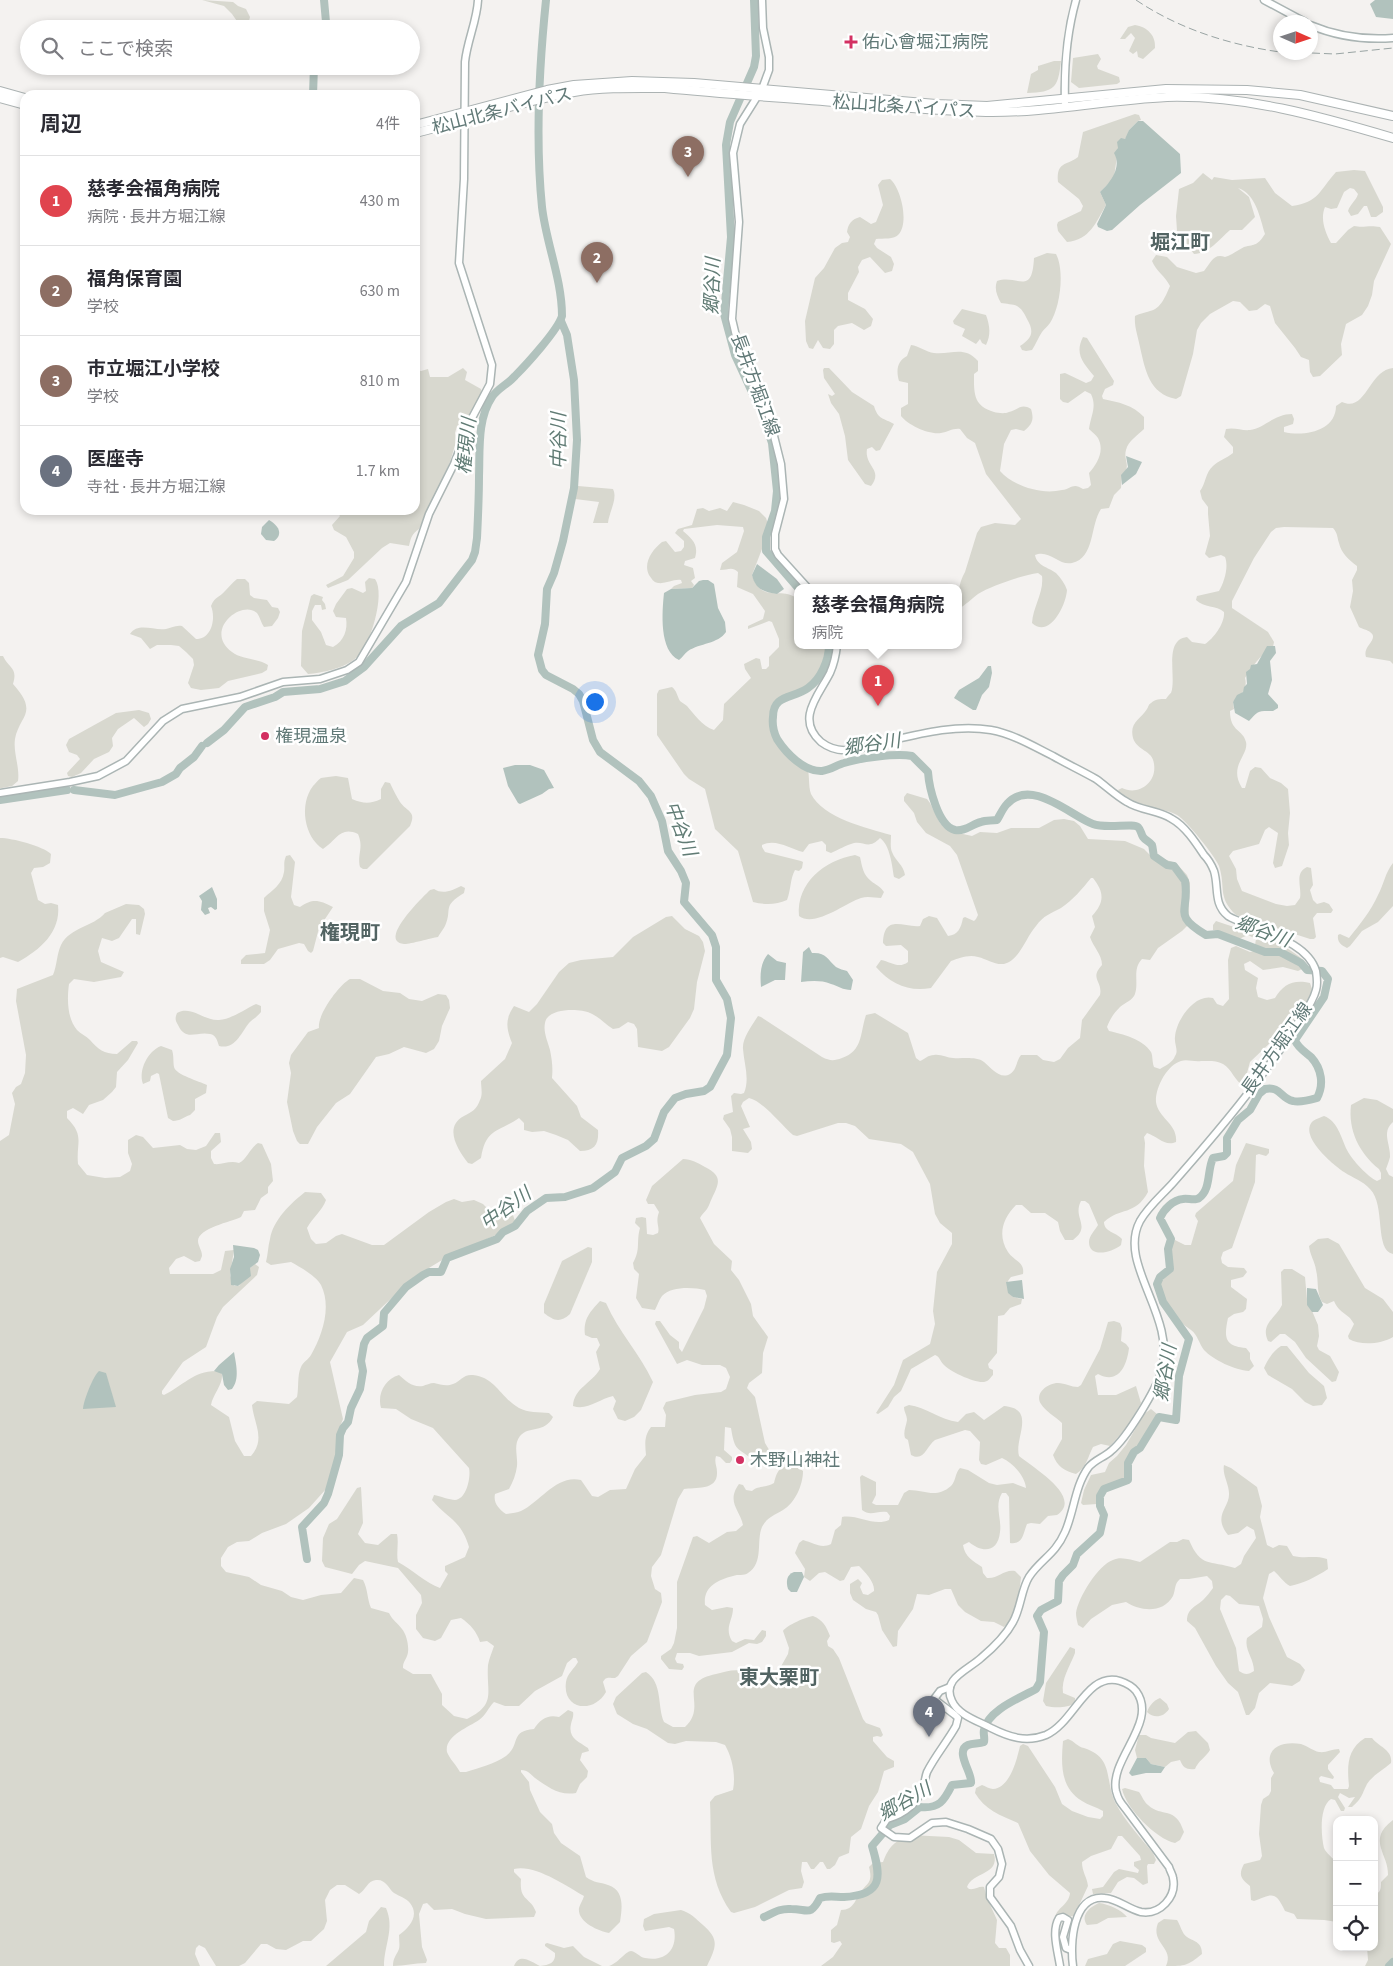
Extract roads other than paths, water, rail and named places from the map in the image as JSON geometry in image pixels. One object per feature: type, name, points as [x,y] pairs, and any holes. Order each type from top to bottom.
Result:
[{"type":"highway","name":"松山北条バイパス","points":[[420,131],[464,116],[574,85],[632,81],[937,110],[988,112],[1166,89],[1247,90],[1300,95],[1393,116]]},
{"type":"highway","points":[[0,92],[20,97]]},
{"type":"highway","points":[[0,98],[20,104]]},
{"type":"highway","name":"松山北条バイパス","points":[[1065,103],[1167,98],[1223,99],[1297,111],[1393,138]]},
{"type":"highway","name":"松山北条バイパス","points":[[420,125],[464,116]]},
{"type":"main road","points":[[0,793],[84,780],[106,773],[132,756],[163,721],[182,709],[240,696],[283,682],[320,679],[354,666],[364,655],[381,622],[400,595],[429,514],[454,464],[472,418],[490,384],[492,365],[460,263],[464,179],[465,62],[478,0]]},
{"type":"main road","name":"長井方堀江線","points":[[762,0],[763,28],[769,57],[769,70],[740,124],[733,147],[732,158],[739,222],[732,319],[740,353],[769,416],[781,464],[784,499],[775,534],[775,549],[778,555],[804,584]]},
{"type":"main road","points":[[1065,103],[1069,42],[1076,0]]},
{"type":"main road","points":[[1264,0],[1292,15]]},
{"type":"main road","points":[[1318,28],[1355,37],[1393,38]]},
{"type":"main road","name":"長井方堀江線","points":[[836,649],[832,667],[816,696],[809,715],[814,734],[826,746],[838,750],[849,750],[929,732],[951,730],[990,730],[1019,739],[1084,772],[1126,802],[1173,819],[1185,830],[1213,868],[1216,876],[1217,898],[1222,910],[1229,917],[1298,949],[1306,955],[1314,966],[1317,976],[1314,996],[1285,1044],[1223,1124],[1153,1204],[1140,1222],[1134,1241],[1135,1254],[1162,1326],[1164,1340],[1162,1369],[1157,1383],[1130,1428],[1114,1449],[1094,1461],[1087,1469],[1066,1530],[1056,1551],[1027,1579],[1016,1618],[1007,1632],[979,1660],[957,1675],[950,1687],[940,1691],[934,1699],[958,1718],[956,1726],[927,1773],[923,1790],[908,1810],[901,1815],[887,1818],[881,1828],[890,1835],[910,1838],[932,1823],[946,1822],[968,1829],[995,1842],[1002,1864],[999,1877],[990,1887],[990,1897],[1011,1926],[1020,1950],[1029,1966]]},
{"type":"main road","points":[[950,1687],[951,1699],[959,1710],[1005,1735],[1020,1739],[1039,1737],[1059,1727],[1093,1686],[1101,1681],[1118,1680],[1130,1685],[1137,1692],[1142,1710],[1141,1719],[1118,1770],[1115,1781],[1116,1791],[1122,1804],[1169,1867],[1173,1878],[1173,1889],[1169,1899],[1162,1907],[1153,1912],[1141,1912],[1104,1898],[1094,1899],[1084,1906],[1077,1919],[1071,1950],[1073,1966]]},
{"type":"main road","points":[[1060,1966],[1056,1923],[1058,1918],[1063,1917],[1068,1920],[1077,1919]]},
{"type":"main road","points":[[1068,1920],[1063,1937],[1066,1948],[1071,1950]]},
{"type":"waterway","points":[[324,0],[326,20]]},
{"type":"waterway","name":"権現川","points":[[207,743],[224,730],[245,707],[275,697],[283,692],[320,689],[345,681],[364,667],[401,626],[439,603],[472,560],[477,538],[480,435],[487,406],[494,394],[512,379],[541,347],[555,330],[562,316],[557,275],[544,221],[540,181],[538,129],[541,51],[546,0]]},
{"type":"waterway","name":"郷谷川","points":[[754,0],[756,56],[754,67],[730,122],[726,145],[731,237],[724,314],[735,355],[763,416],[772,443],[777,491],[775,511],[766,537],[766,551],[795,584]]},
{"type":"waterway","points":[[313,90],[314,75]]},
{"type":"waterway","name":"中谷川","points":[[307,1559],[302,1527],[324,1503],[328,1494],[339,1455],[340,1435],[348,1422],[351,1408],[360,1389],[364,1344],[367,1338],[383,1326],[384,1313],[406,1287],[429,1272],[441,1272],[447,1258],[497,1239],[503,1232],[515,1226],[527,1211],[546,1198],[565,1197],[593,1188],[615,1172],[622,1158],[646,1146],[654,1139],[664,1112],[675,1098],[704,1091],[710,1087],[727,1055],[731,1018],[727,999],[716,980],[716,947],[712,935],[684,902],[686,883],[681,871],[668,851],[662,821],[651,796],[639,781],[600,752],[593,740],[583,701],[579,694],[546,675],[542,670],[538,655],[545,624],[547,589],[554,573],[563,541],[574,488],[577,440],[574,380],[567,335],[561,321]]},
{"type":"waterway","name":"郷谷川","points":[[764,1917],[783,1909],[808,1911],[814,1908],[820,1898],[857,1895],[873,1888],[878,1875],[872,1846],[890,1825],[905,1819],[920,1807],[932,1807],[940,1803],[952,1785],[971,1783],[963,1757],[964,1748],[970,1744],[984,1742],[984,1730],[992,1716],[1006,1705],[1036,1689],[1040,1682],[1044,1632],[1037,1616],[1041,1610],[1058,1601],[1059,1581],[1073,1565],[1077,1554],[1100,1533],[1104,1515],[1100,1506],[1100,1496],[1104,1489],[1128,1480],[1128,1463],[1134,1452],[1140,1448],[1159,1417],[1176,1420],[1179,1376],[1189,1339],[1163,1302],[1157,1284],[1160,1277],[1170,1269],[1168,1249],[1171,1239],[1160,1218],[1166,1208],[1172,1203],[1185,1199],[1197,1199],[1203,1194],[1213,1158],[1224,1156],[1227,1153],[1227,1138],[1238,1120],[1250,1110],[1259,1094],[1265,1089],[1274,1089],[1289,1100],[1296,1102],[1317,1098],[1321,1088],[1320,1072],[1315,1062],[1299,1047],[1295,1040],[1324,997],[1328,979],[1322,971],[1307,970],[1301,963],[1280,952],[1265,952],[1218,934],[1206,935],[1195,928],[1185,917],[1185,881],[1174,866],[1167,865],[1154,856],[1152,845],[1143,837],[1138,827],[1093,824],[1051,801],[1039,796],[1027,795],[1017,797],[1007,804],[997,820],[983,821],[962,830],[955,830],[949,827],[939,814],[932,796],[928,772],[912,756],[897,755],[868,758],[851,761],[822,771],[802,765],[790,756],[777,739],[773,725],[774,710],[776,704],[780,701],[808,688],[817,680],[826,663],[829,649]]},
{"type":"waterway","name":"権現川","points":[[74,790],[115,795],[162,782],[176,774],[180,768],[194,757],[202,746]]},
{"type":"waterway","name":"権現川","points":[[0,800],[67,790]]},
{"type":"waterway","points":[[1389,1966],[1393,1962]]},
{"type":"railway","points":[[1136,0],[1170,19],[1205,34],[1242,45],[1273,51]]},
{"type":"railway","points":[[1318,53],[1335,54],[1393,48]]},
{"type":"place","name":"佑心會堀江病院","points":[[851,42]]},
{"type":"place","name":"市立堀江小学校","points":[[688,177]]},
{"type":"place","name":"福角保育園","points":[[597,283]]},
{"type":"place","name":"慈孝会福角病院","points":[[878,706]]},
{"type":"place","name":"権現温泉","points":[[265,736]]},
{"type":"place","name":"木野山神社","points":[[740,1460]]},
{"type":"place","name":"医座寺","points":[[929,1737]]},
{"type":"district","name":"堀江町","points":[[1180,243]]},
{"type":"district","name":"権現町","points":[[350,933]]},
{"type":"district","name":"東大栗町","points":[[779,1678]]}]
